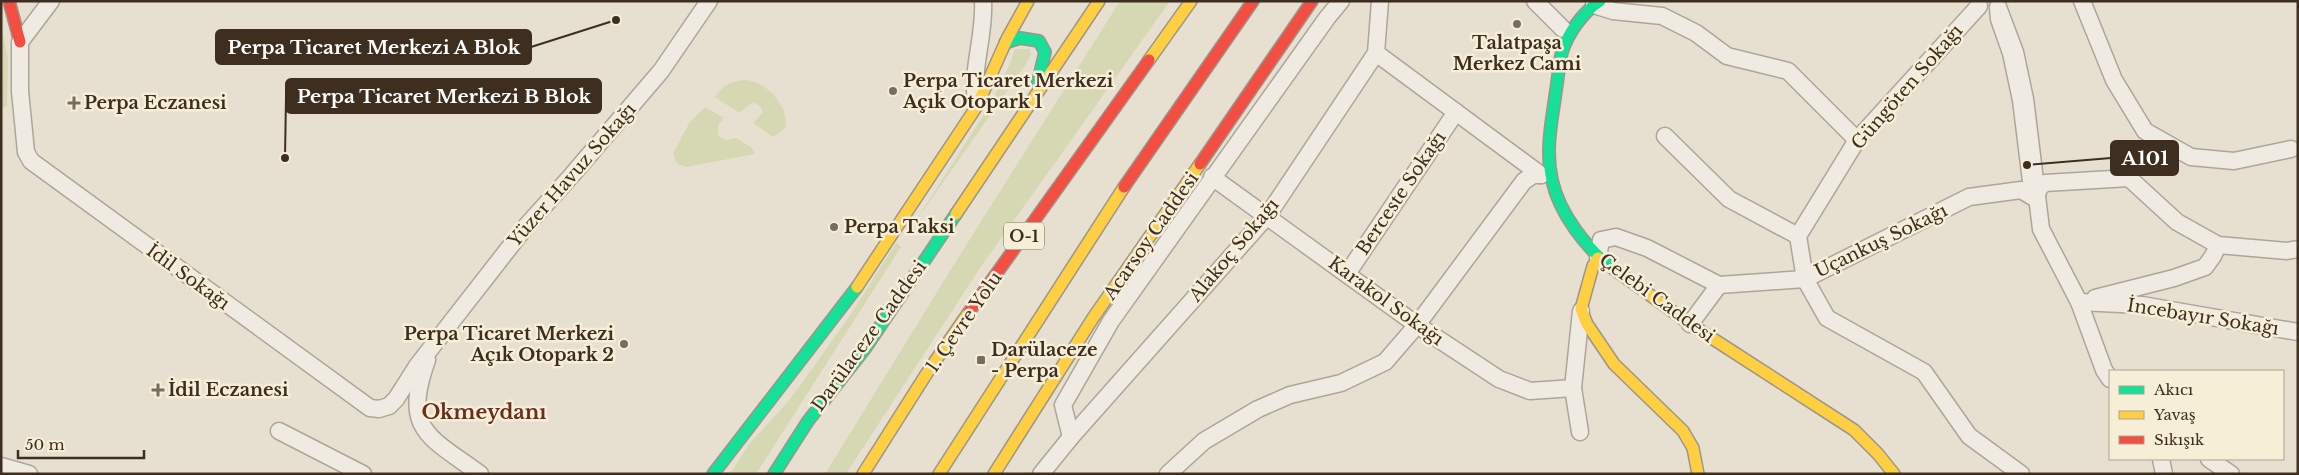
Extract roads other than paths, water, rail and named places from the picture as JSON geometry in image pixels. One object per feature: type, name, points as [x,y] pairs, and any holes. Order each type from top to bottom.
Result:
[{"type":"main road","points":[[8,1],[20,42]]},
{"type":"main road","points":[[713,473],[843,308],[977,106],[1028,1]]},
{"type":"main road","name":"Darülaceze Caddesi","points":[[774,474],[808,421],[864,350],[1099,1]]},
{"type":"main road","name":"1. Çevre Yolu","points":[[863,474],[958,329],[1190,1]]},
{"type":"main road","points":[[939,474],[1003,378],[1133,173],[1252,1]]},
{"type":"main road","name":"Acarsoy Caddesi","points":[[1121,258],[1299,1]]},
{"type":"main road","name":"Acarsoy Caddesi","points":[[994,474],[1093,318],[1312,1]]},
{"type":"main road","name":"Çelebi Caddesi","points":[[1593,2],[1554,46],[1538,128],[1538,158],[1561,204],[1595,262],[1612,282]]},
{"type":"main road","points":[[1006,43],[1010,40],[1027,38],[1038,41],[1043,46],[1044,60],[1031,100]]},
{"type":"main road","points":[[1595,262],[1581,309],[1587,324],[1614,364],[1682,431],[1693,448],[1698,474]]},
{"type":"main road","name":"Çelebi Caddesi","points":[[1595,262],[1854,430],[1878,454],[1894,474]]},
{"type":"main road","points":[[981,474],[1032,400],[1073,327]]},
{"type":"street","points":[[20,42],[51,1]]},
{"type":"street","name":"Yüzer Havuz Sokağı","points":[[432,347],[526,225],[572,175],[661,71],[709,1]]},
{"type":"street","points":[[977,106],[974,92],[975,72],[983,24],[982,1]]},
{"type":"street","points":[[1071,437],[1063,405],[1111,321],[1212,177],[1341,1]]},
{"type":"street","name":"Alakoç Sokağı","points":[[1041,474],[1071,437],[1268,215],[1376,53],[1380,1]]},
{"type":"street","points":[[1534,1],[1566,32]]},
{"type":"street","points":[[2082,1],[2114,80],[2145,131],[2191,158],[2234,161],[2296,148]]},
{"type":"street","points":[[1593,2],[1613,11],[1662,16],[1696,33],[1727,56],[1788,71],[1856,140]]},
{"type":"street","points":[[1978,4],[1999,4],[2015,52],[2025,99],[2041,229],[2079,302],[2104,370],[2109,378]]},
{"type":"street","name":"Güngöten Sokağı","points":[[1798,236],[1856,140],[1978,4]]},
{"type":"street","name":"İdil Sokağı","points":[[20,42],[20,91],[26,152],[30,161],[64,187],[370,408],[379,409],[389,406],[396,399],[416,366],[432,347]]},
{"type":"street","points":[[1376,53],[1456,112],[1546,174]]},
{"type":"street","name":"Berceste Sokağı","points":[[1347,274],[1456,112]]},
{"type":"street","points":[[1665,136],[1729,200],[1798,236],[1805,279],[1827,318],[1924,372],[1969,436],[2021,474]]},
{"type":"street","points":[[1168,474],[1204,442],[1258,409],[1290,395],[1341,383],[1385,362],[1417,325],[1524,181],[1533,175],[1546,174]]},
{"type":"street","name":"Karakol Sokağı","points":[[1212,177],[1268,215],[1417,325],[1499,379],[1530,391],[1572,388]]},
{"type":"street","points":[[2036,199],[2039,188],[2045,183],[2129,178],[2177,222],[2218,245],[2287,251],[2298,249]]},
{"type":"street","name":"Uçankuş Sokağı","points":[[1719,285],[1805,279],[1969,198],[2021,190],[2036,199]]},
{"type":"street","points":[[1595,262],[1600,240],[1616,237],[1647,248],[1719,285],[1690,324]]},
{"type":"street","points":[[2079,302],[2174,278],[2205,267],[2218,245]]},
{"type":"street","name":"İncebayır Sokağı","points":[[2079,302],[2142,304],[2298,332]]},
{"type":"street","points":[[1580,432],[1572,388],[1581,309]]},
{"type":"street","points":[[432,347],[419,387],[416,404],[424,430],[438,443],[480,474]]},
{"type":"street","points":[[279,431],[363,474]]},
{"type":"street","points":[[2161,460],[2164,474]]},
{"type":"street","points":[[2210,460],[2231,474]]},
{"type":"street","points":[[1,466],[29,474]]},
{"type":"place","name":"Perpa Ticaret Merkezi A Blok","points":[[616,20]]},
{"type":"place","name":"Talatpaşa Merkez Cami","points":[[1517,24]]},
{"type":"place","name":"Perpa Ticaret Merkezi Açık Otopark 1","points":[[893,91]]},
{"type":"place","name":"Perpa Eczanesi","points":[[74,103]]},
{"type":"place","name":"Perpa Ticaret Merkezi B Blok","points":[[285,158]]},
{"type":"place","name":"A101","points":[[2027,165]]},
{"type":"place","name":"Perpa Taksi","points":[[834,227]]},
{"type":"place","name":"Perpa Ticaret Merkezi Açık Otopark 2","points":[[624,344]]},
{"type":"place","name":"Darülaceze - Perpa","points":[[981,360]]},
{"type":"place","name":"İdil Eczanesi","points":[[158,390]]},
{"type":"district","name":"Okmeydanı","points":[[484,412]]}]
